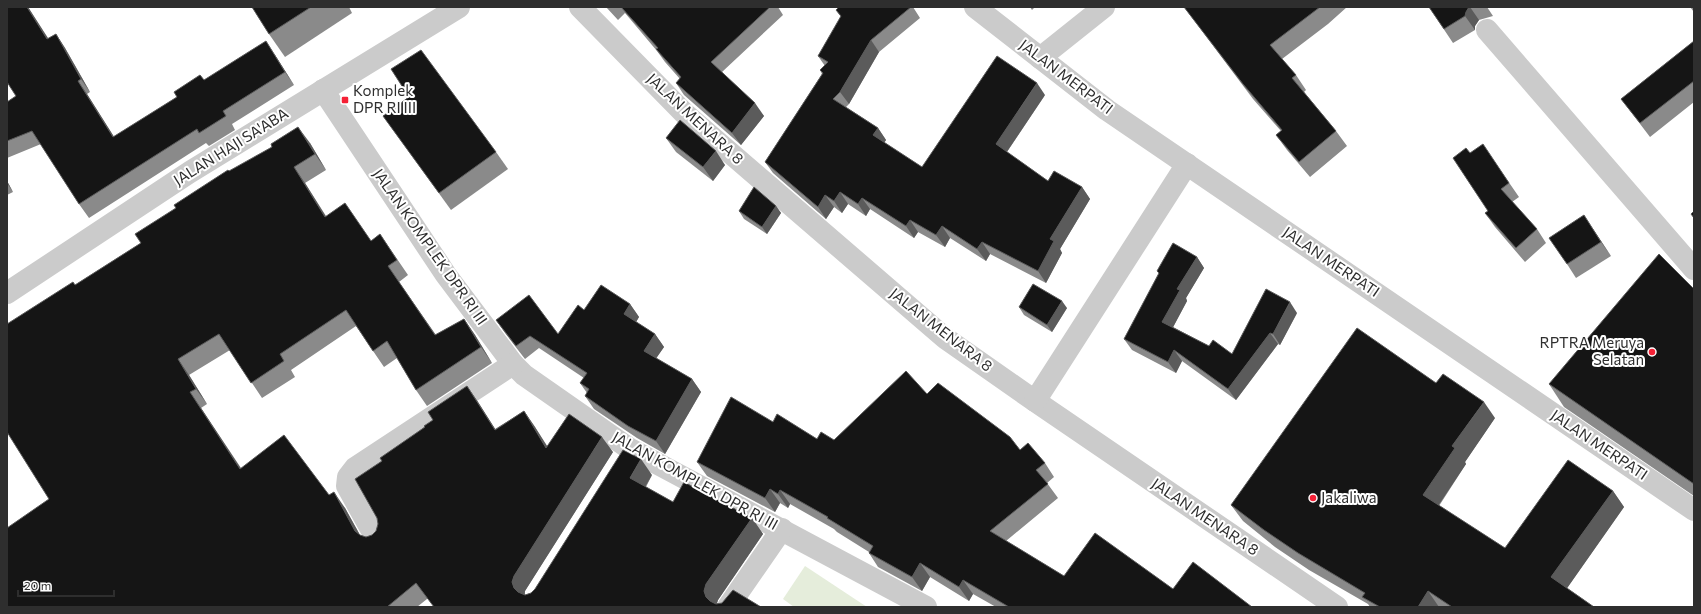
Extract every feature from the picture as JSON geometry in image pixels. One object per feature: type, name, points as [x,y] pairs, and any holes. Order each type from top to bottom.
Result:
[{"type":"street","name":"JALAN HAJI SA'ABA","points":[[7,293],[190,172],[459,7]]},
{"type":"street","name":"JALAN MENARA 8","points":[[580,7],[684,113],[945,338],[1337,607]]},
{"type":"street","name":"JALAN MERPATI","points":[[975,7],[1108,110],[1694,510]]},
{"type":"street","points":[[1040,58],[1104,7]]},
{"type":"street","points":[[1487,30],[1694,269]]},
{"type":"street","name":"JALAN KOMPLEK DPR RI III","points":[[323,90],[446,275],[513,364],[524,375],[630,448],[926,607]]},
{"type":"street","points":[[1035,401],[1187,164]]},
{"type":"street","points":[[377,540],[347,486],[348,477],[355,468],[513,364]]},
{"type":"street","points":[[618,468],[630,448]]},
{"type":"street","points":[[728,607],[782,529]]},
{"type":"green space","points":[[805,566],[867,607],[794,607],[783,599]]},
{"type":"building","points":[[7,7],[27,7],[47,39],[56,34],[81,79],[78,81],[113,137],[177,97],[174,92],[200,75],[204,80],[266,41],[285,72],[223,111],[226,116],[199,133],[197,129],[79,204],[32,131],[7,141],[7,102],[16,96],[7,82]]},
{"type":"building","points":[[252,7],[311,7],[269,34]]},
{"type":"building","points":[[621,7],[770,7],[711,62],[755,103],[732,133],[676,83],[681,77],[656,49],[658,48]]},
{"type":"building","points":[[839,7],[911,7],[871,40],[840,92],[833,99],[878,128],[873,135],[922,167],[997,56],[1037,83],[996,144],[1048,181],[1054,171],[1082,187],[1050,239],[1054,241],[1038,271],[982,242],[977,249],[942,226],[936,235],[910,220],[906,226],[862,198],[858,204],[840,192],[834,201],[825,195],[818,207],[765,162],[823,73],[820,70],[828,62],[818,56],[841,16],[836,10]]},
{"type":"building","points":[[1184,7],[1320,7],[1270,45],[1296,75],[1292,78],[1336,131],[1299,162],[1276,135],[1282,130],[1243,84]]},
{"type":"building","points":[[1429,7],[1469,7],[1465,16],[1444,29]]},
{"type":"building","points":[[1694,41],[1694,81],[1640,123],[1621,99]]},
{"type":"building","points":[[421,50],[496,152],[439,193],[383,116],[409,97],[391,69]]},
{"type":"building","points":[[680,120],[716,151],[703,167],[666,138]]},
{"type":"building","points":[[298,127],[315,154],[294,167],[325,217],[345,203],[371,241],[380,234],[397,260],[388,266],[435,335],[464,319],[481,347],[416,390],[387,341],[373,351],[346,310],[280,354],[284,361],[251,383],[219,334],[178,359],[196,389],[190,392],[240,469],[284,435],[329,495],[334,492],[355,531],[366,537],[372,535],[376,531],[378,524],[377,518],[355,479],[382,461],[380,458],[433,420],[428,412],[467,386],[495,430],[524,411],[546,448],[569,414],[602,437],[514,576],[512,582],[514,588],[518,592],[525,595],[531,593],[535,589],[623,450],[641,459],[630,478],[673,502],[684,482],[752,518],[706,584],[704,591],[706,597],[716,604],[722,603],[733,590],[761,607],[434,607],[416,583],[387,607],[7,607],[7,528],[49,499],[7,432],[7,324],[73,282],[75,285],[141,243],[135,234],[176,208],[174,205],[228,170],[229,171],[272,147],[271,144]]},
{"type":"building","points":[[1483,144],[1509,183],[1501,189],[1537,229],[1516,248],[1485,213],[1488,211],[1453,158],[1466,148],[1470,153]]},
{"type":"building","points":[[754,187],[776,206],[762,227],[739,211]]},
{"type":"building","points":[[1694,211],[1694,218],[1691,214]]},
{"type":"building","points":[[1584,215],[1601,242],[1567,264],[1549,238]]},
{"type":"building","points":[[1173,243],[1197,257],[1177,289],[1180,290],[1162,322],[1209,346],[1213,340],[1232,354],[1266,289],[1290,302],[1273,334],[1270,333],[1228,389],[1174,350],[1168,362],[1124,339],[1159,273],[1157,271]]},
{"type":"building","name":"RPTRA Meruya Selatan","points":[[1659,254],[1694,289],[1694,484],[1549,384]]},
{"type":"building","points":[[1033,284],[1062,301],[1047,325],[1019,307]]},
{"type":"building","points":[[601,285],[630,304],[624,314],[655,334],[644,351],[692,379],[656,441],[628,426],[585,396],[589,389],[580,383],[587,373],[530,336],[516,346],[496,320],[529,295],[558,334],[578,305],[584,310]]},
{"type":"building","points":[[1357,328],[1436,383],[1443,374],[1484,402],[1452,446],[1455,448],[1423,495],[1505,548],[1568,460],[1613,491],[1551,577],[1594,607],[1452,607],[1428,591],[1418,607],[1380,607],[1362,597],[1365,593],[1298,553],[1231,505]]},
{"type":"building","points":[[906,371],[927,394],[938,383],[1010,437],[1020,450],[1028,443],[1045,463],[1036,470],[1048,484],[990,531],[1064,576],[1095,533],[1173,589],[1193,562],[1252,607],[1009,607],[963,580],[959,587],[920,563],[912,577],[869,553],[873,546],[827,518],[828,517],[780,490],[778,494],[770,489],[765,498],[697,462],[731,397],[773,422],[777,414],[817,439],[821,432],[834,440]]},
{"type":"place","name":"Komplek DPR RI III","points":[[345,100]]},
{"type":"place","name":"RPTRA Meruya Selatan","points":[[1652,352]]},
{"type":"place","name":"Jakaliwa","points":[[1313,498]]}]
